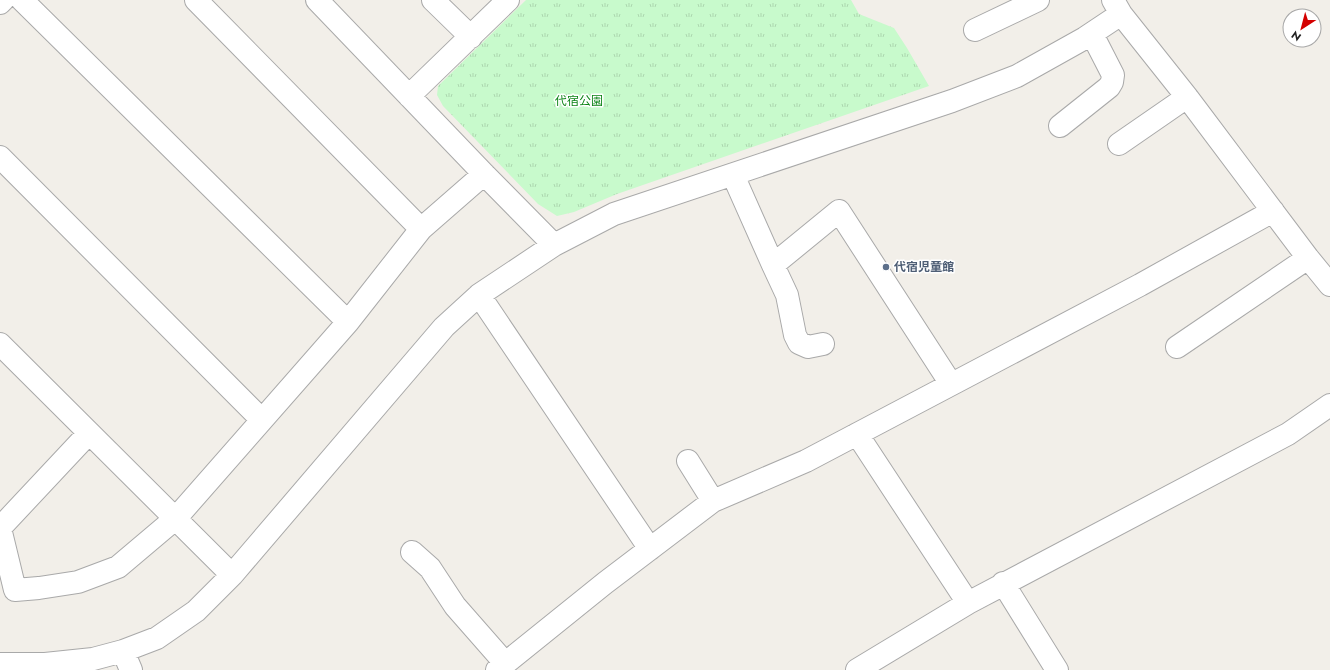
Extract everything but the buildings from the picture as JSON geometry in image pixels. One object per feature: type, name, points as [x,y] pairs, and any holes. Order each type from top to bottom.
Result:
[{"type":"street","points":[[0,3],[3,0]]},
{"type":"street","points":[[22,0],[348,322]]},
{"type":"street","points":[[196,0],[421,229]]},
{"type":"street","points":[[317,0],[554,245]]},
{"type":"street","points":[[433,0],[471,37]]},
{"type":"street","points":[[409,96],[508,0]]},
{"type":"street","points":[[975,30],[1038,0]]},
{"type":"street","points":[[0,664],[45,664],[93,659],[127,660],[196,611],[232,575],[444,327],[479,295],[554,245],[614,214],[952,101],[1017,76],[1092,34],[1117,7],[1330,285]]},
{"type":"street","points":[[1060,126],[1109,87],[1112,82],[1113,75],[1092,34]]},
{"type":"street","points":[[1119,144],[1187,97]]},
{"type":"street","points":[[0,157],[262,420]]},
{"type":"street","points":[[89,433],[0,528],[15,590],[78,582],[118,567],[176,518],[348,322],[421,229],[484,174]]},
{"type":"street","points":[[733,175],[787,295],[795,335],[799,343],[808,348],[823,344]]},
{"type":"street","points":[[773,265],[839,211],[951,384]]},
{"type":"street","points":[[412,552],[430,568],[455,606],[501,667],[650,549],[713,502],[806,461],[1140,284],[1273,211]]},
{"type":"street","points":[[1177,347],[1308,258]]},
{"type":"street","points":[[479,295],[650,549]]},
{"type":"street","points":[[0,344],[232,575]]},
{"type":"street","points":[[857,670],[1003,583],[1288,434],[1330,405]]},
{"type":"street","points":[[856,434],[968,603]]},
{"type":"street","points":[[688,462],[713,502]]},
{"type":"street","points":[[1003,583],[1057,670]]},
{"type":"green space","name":"代宿公園","points":[[526,0],[851,0],[859,14],[894,28],[929,86],[617,194],[574,212],[557,216],[538,204],[443,106],[437,95],[438,86]]},
{"type":"place","name":"代宿児童館","points":[[886,267]]}]
